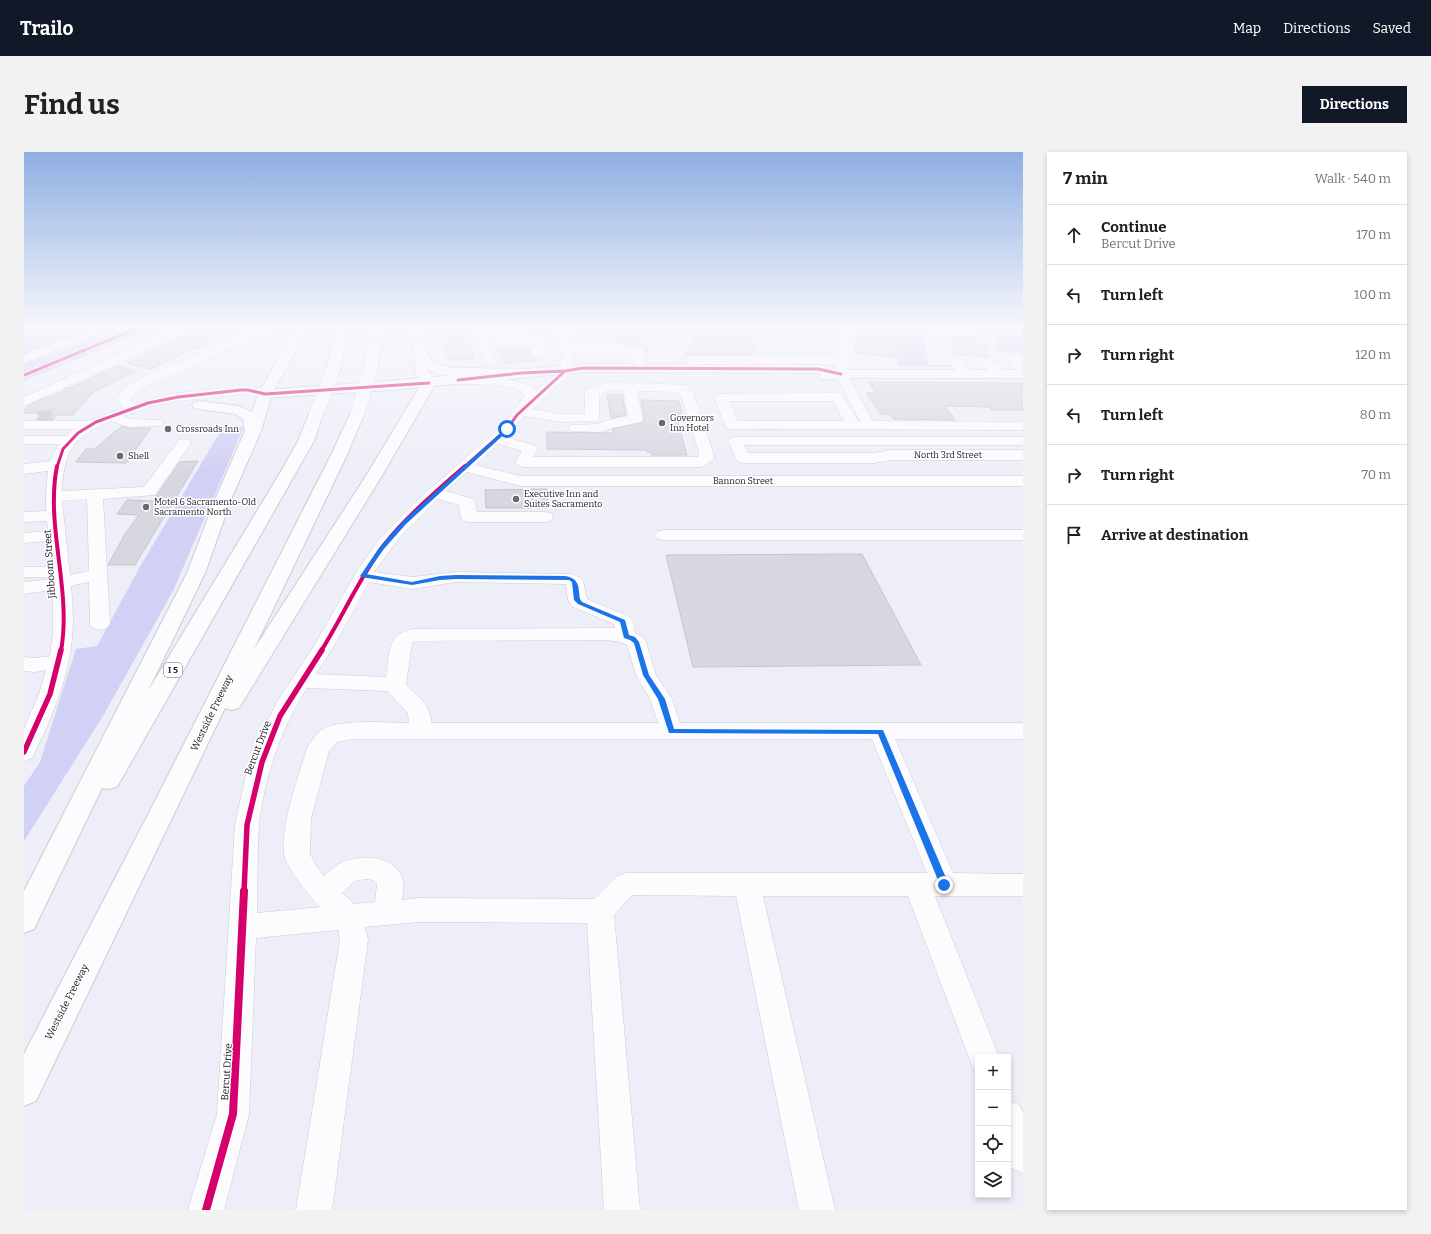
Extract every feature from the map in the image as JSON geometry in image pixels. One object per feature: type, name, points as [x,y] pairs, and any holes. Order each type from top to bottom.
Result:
[{"type":"main road","points":[[24,921],[196,573],[224,497],[253,431],[265,394],[274,377]]},
{"type":"main road","name":"I 5","points":[[24,921],[288,473],[306,441],[330,377]]},
{"type":"main road","name":"Westside Freeway","points":[[24,1089],[170,799],[338,457],[358,412],[368,377]]},
{"type":"main road","points":[[425,377],[429,383]]},
{"type":"main road","points":[[265,394],[429,383],[482,377]]},
{"type":"main road","points":[[170,799],[372,479],[429,383]]},
{"type":"main road","points":[[199,405],[239,410],[250,417],[253,431]]},
{"type":"street","points":[[24,402],[78,377]]},
{"type":"street","points":[[153,377],[134,387],[123,399],[131,409],[157,409],[245,401],[265,394]]},
{"type":"street","name":"Bercut Drive","points":[[206,1210],[233,1114],[247,825],[254,785],[261,760],[276,725],[324,646],[363,576],[394,534],[435,493],[496,440],[523,409],[558,377]]},
{"type":"street","points":[[629,386],[638,423],[627,428],[559,427],[561,418],[592,392],[612,386],[629,386],[639,377]]},
{"type":"street","points":[[496,440],[531,449],[522,462],[701,462],[706,459],[706,452],[687,395],[681,388],[655,377]]},
{"type":"street","points":[[843,377],[871,426],[891,455]]},
{"type":"street","points":[[458,380],[514,384],[526,387],[532,394],[523,409],[561,418],[592,418],[592,392]]},
{"type":"street","name":"Jibboom Street","points":[[24,752],[39,723],[50,694],[58,662],[63,632],[55,496],[57,468],[63,450],[64,427],[89,425],[156,400],[248,390],[265,394]]},
{"type":"street","points":[[854,425],[837,397],[721,397],[732,425],[1023,426]]},
{"type":"street","points":[[830,412],[846,411]]},
{"type":"street","points":[[727,412],[743,412]]},
{"type":"street","points":[[112,416],[128,423],[156,423]]},
{"type":"street","points":[[24,420],[38,418]]},
{"type":"street","points":[[24,425],[64,427]]},
{"type":"street","points":[[24,454],[30,440],[64,427]]},
{"type":"street","name":"North 3rd Street","points":[[1023,441],[735,441],[742,458],[874,458],[891,455],[1023,455]]},
{"type":"street","points":[[55,496],[149,492],[184,443]]},
{"type":"street","name":"Bannon Street","points":[[465,467],[521,481],[1023,481]]},
{"type":"street","points":[[24,469],[57,468]]},
{"type":"street","points":[[24,474],[57,468]]},
{"type":"street","points":[[435,493],[467,502],[469,517],[545,517]]},
{"type":"street","points":[[95,494],[100,624]]},
{"type":"street","points":[[25,518],[56,516]]},
{"type":"street","points":[[24,538],[57,535]]},
{"type":"street","points":[[664,535],[1023,535]]},
{"type":"street","points":[[24,572],[61,578]]},
{"type":"street","points":[[24,588],[61,578],[98,574]]},
{"type":"street","points":[[363,576],[412,583],[456,577],[565,578],[574,582],[577,600],[580,603],[623,621],[626,636]]},
{"type":"street","points":[[419,731],[419,709],[400,694],[395,687],[402,641],[408,636],[606,634],[626,636],[632,638],[636,642],[646,675],[662,699],[672,731]]},
{"type":"street","points":[[24,664],[35,665],[58,662]]},
{"type":"street","points":[[302,681],[395,684]]},
{"type":"street","points":[[314,1210],[354,940],[349,916],[323,893],[309,877],[297,855],[299,819],[318,748],[329,736],[340,732],[419,731],[1023,731]]},
{"type":"street","points":[[880,731],[944,885]]},
{"type":"street","points":[[323,893],[348,872],[366,868],[381,871],[390,881],[388,913]]},
{"type":"street","points":[[243,928],[418,910],[600,911],[626,884],[1023,885]]},
{"type":"street","points":[[747,884],[816,1210]]},
{"type":"street","points":[[917,885],[983,1054]]},
{"type":"street","points":[[600,911],[622,1210]]},
{"type":"street","points":[[1011,1125],[1023,1156]]},
{"type":"shaded area","points":[[24,377],[33,377],[24,381]]},
{"type":"shaded area","points":[[223,427],[244,427],[173,591],[103,716],[24,841],[24,786],[40,762],[76,649],[97,646],[141,565]]},
{"type":"building","points":[[93,377],[123,377],[92,393],[73,415],[56,415],[53,420],[36,420],[42,413],[24,413],[29,405],[62,392],[64,389],[70,388]]},
{"type":"building","points":[[869,382],[1023,383],[1023,410],[992,410],[989,407],[945,406],[955,420],[894,419],[890,414],[881,414],[866,393],[876,393]]},
{"type":"building","points":[[607,395],[622,395],[626,415],[611,418]]},
{"type":"building","name":"Governors Inn Hotel","points":[[641,400],[679,401],[682,414],[676,415],[687,455],[652,455],[651,452],[647,452],[646,450],[547,449],[547,432],[613,433],[612,429],[641,423],[644,419]]},
{"type":"building","points":[[122,426],[128,428],[151,428],[126,463],[76,462],[86,449],[94,449]]},
{"type":"building","name":"Motel 6 Sacramento-Old Sacramento North","points":[[198,461],[135,565],[108,565],[125,534],[139,515],[117,514],[127,500],[153,501],[180,462]]},
{"type":"building","name":"Executive Inn and Suites Sacramento","points":[[547,489],[548,508],[486,508],[485,490]]},
{"type":"building","points":[[862,554],[921,665],[693,667],[666,555]]},
{"type":"tunnel","points":[[38,418],[55,417]]},
{"type":"cycle path","points":[[458,380],[482,377]]},
{"type":"cycle path","points":[[206,1210],[233,1114],[247,825],[258,774],[275,726],[324,646],[364,574],[383,546],[407,519],[507,429],[517,415],[558,377]]},
{"type":"cycle path","points":[[24,752],[50,694],[59,663],[63,632],[63,609],[61,571],[54,508],[54,492],[58,461],[63,449],[70,440],[78,433],[96,422],[158,400],[199,394],[245,390],[265,394],[429,383]]},
{"type":"place","name":"Governors Inn Hotel","points":[[662,423]]},
{"type":"place","name":"Crossroads Inn","points":[[168,429]]},
{"type":"place","name":"Shell","points":[[120,456]]},
{"type":"place","name":"Executive Inn and Suites Sacramento","points":[[516,499]]},
{"type":"place","name":"Motel 6 Sacramento-Old Sacramento North","points":[[146,507]]},
{"type":"route","points":[[507,429],[435,493],[404,523],[381,549],[363,576],[412,583],[456,577],[570,579],[574,582],[577,600],[580,603],[623,621],[626,636],[632,638],[636,642],[646,675],[662,699],[672,731],[880,731],[944,885]]}]
